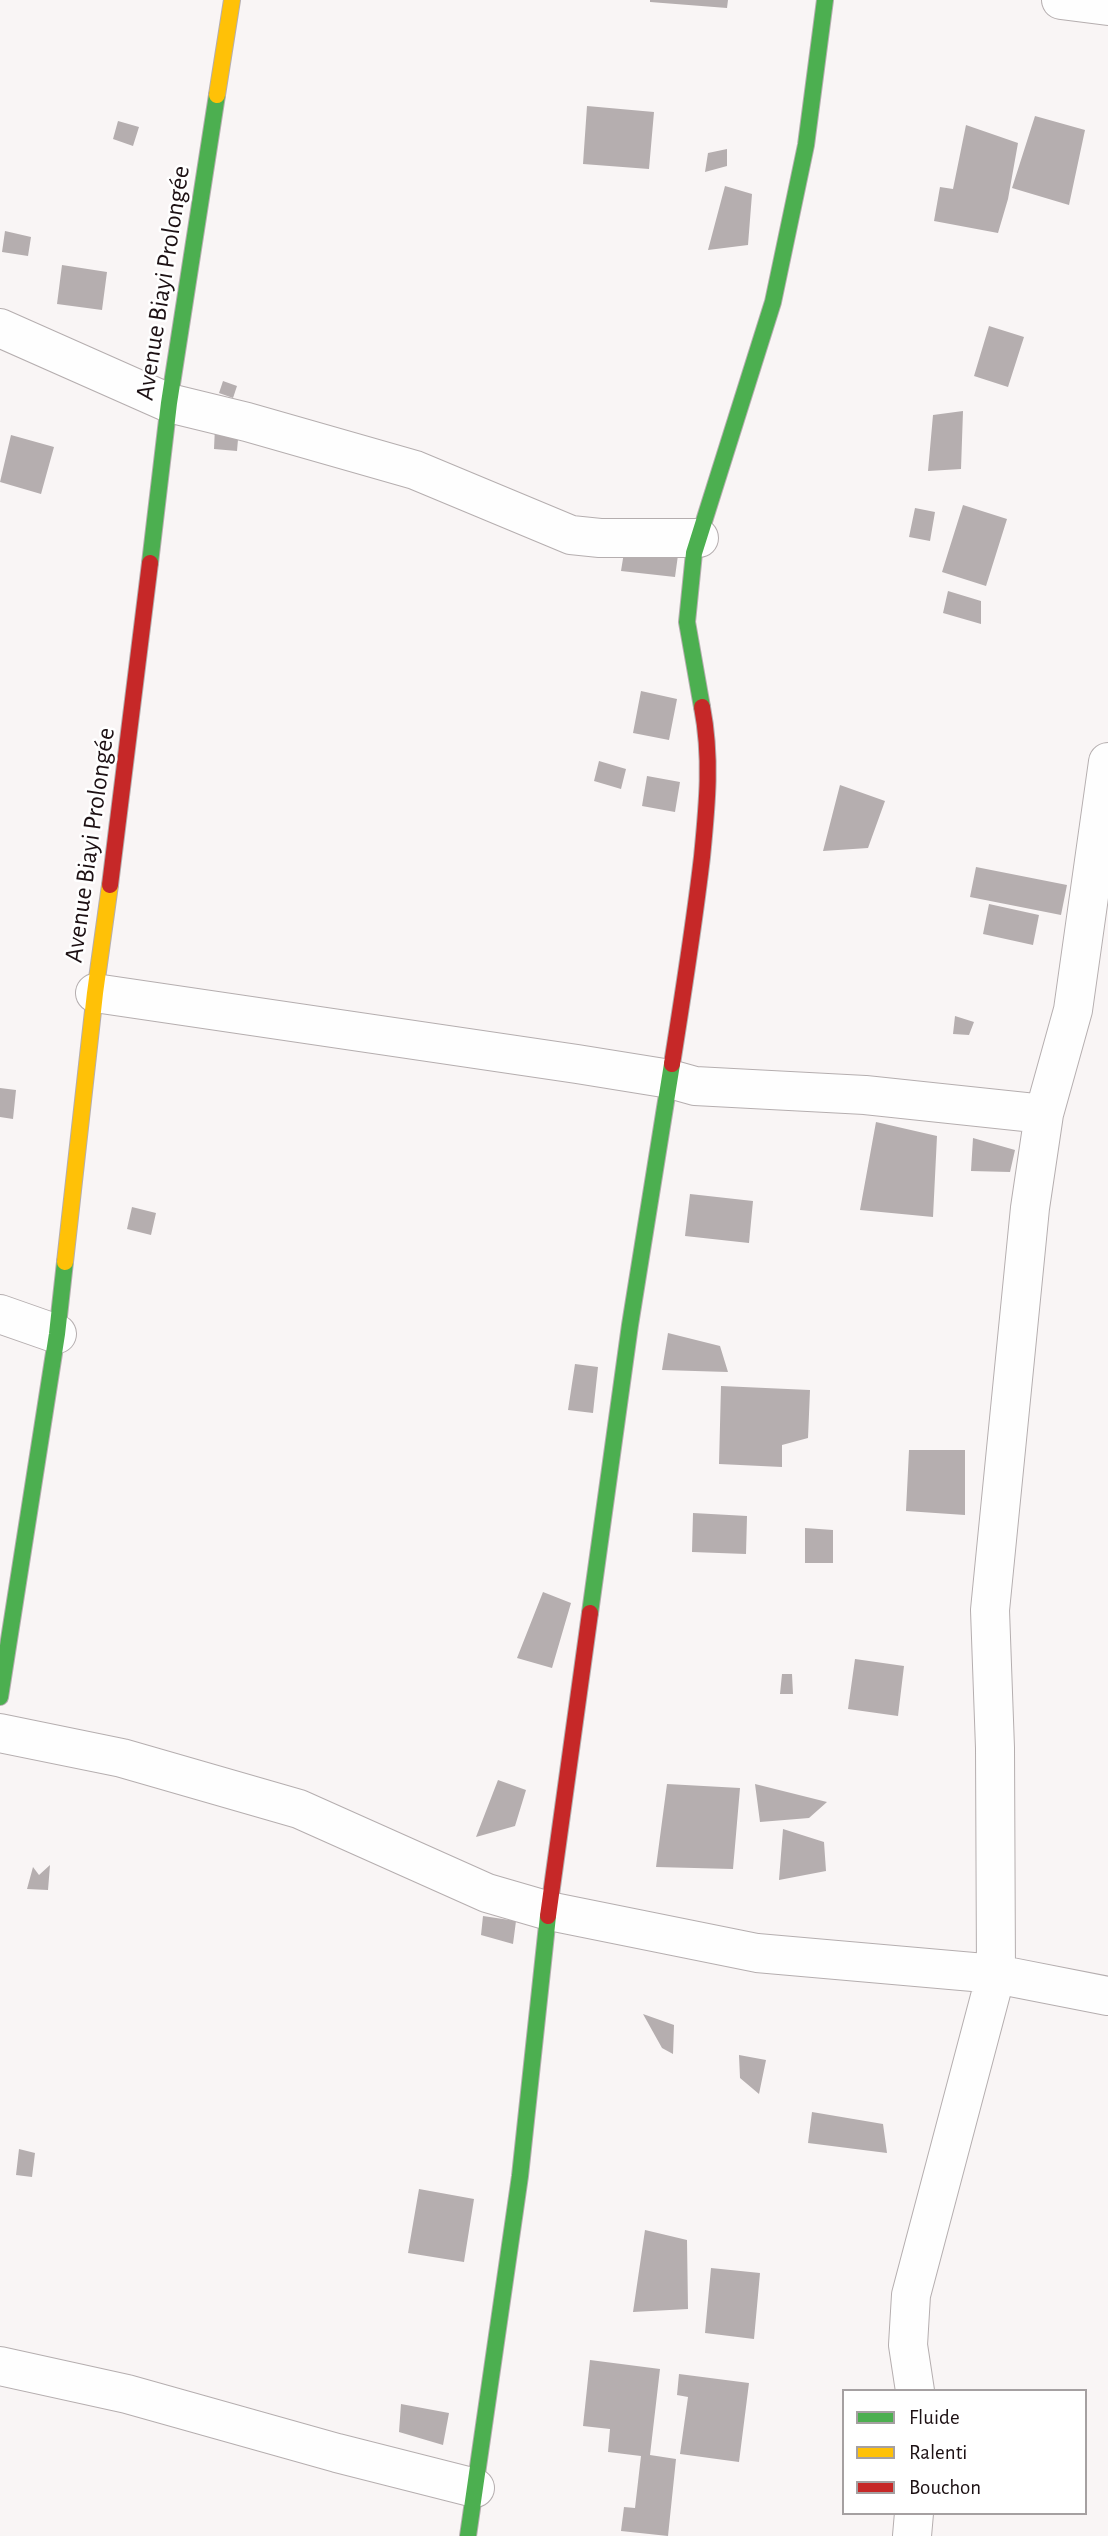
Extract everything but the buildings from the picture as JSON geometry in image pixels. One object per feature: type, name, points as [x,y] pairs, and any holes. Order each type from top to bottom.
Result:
[{"type":"street","name":"Avenue Biayi Prolongée","points":[[0,1697],[57,1334],[95,993],[117,839],[169,403],[232,0]]},
{"type":"street","points":[[468,2536],[520,2176],[549,1911],[630,1325],[695,919],[709,786],[706,727],[687,622],[694,554],[773,302],[806,145],[825,0]]},
{"type":"street","points":[[1061,0],[1108,6]]},
{"type":"street","points":[[0,328],[169,403],[247,422],[415,470],[571,535],[600,538],[699,538]]},
{"type":"street","points":[[915,2389],[908,2345],[911,2295],[996,1974],[996,1829],[990,1610],[1030,1208],[1044,1114],[1073,1010],[1108,762]]},
{"type":"street","points":[[95,993],[670,1079],[695,1086],[865,1095],[1044,1114]]},
{"type":"street","points":[[0,1314],[57,1334]]},
{"type":"street","points":[[0,1733],[122,1758],[299,1809],[487,1893],[549,1911],[757,1953],[996,1974],[1108,1996]]},
{"type":"street","points":[[0,2366],[127,2395],[474,2488]]},
{"type":"street","points":[[912,2536],[914,2515]]},
{"type":"traffic: fast","points":[[702,707],[687,622],[694,553],[773,302],[806,145],[825,0]]},
{"type":"traffic: fast","points":[[150,563],[169,403],[217,95]]},
{"type":"traffic: fast","points":[[590,1613],[630,1325],[672,1064]]},
{"type":"traffic: fast","points":[[0,1697],[57,1334],[65,1262]]},
{"type":"traffic: fast","points":[[468,2536],[520,2176],[548,1916]]},
{"type":"traffic: slow","points":[[217,95],[232,0]]},
{"type":"traffic: slow","points":[[65,1262],[110,885]]},
{"type":"traffic: jam","points":[[110,885],[150,563]]},
{"type":"traffic: jam","points":[[672,1064],[706,819],[708,763],[702,707]]},
{"type":"traffic: jam","points":[[548,1916],[590,1613]]}]
